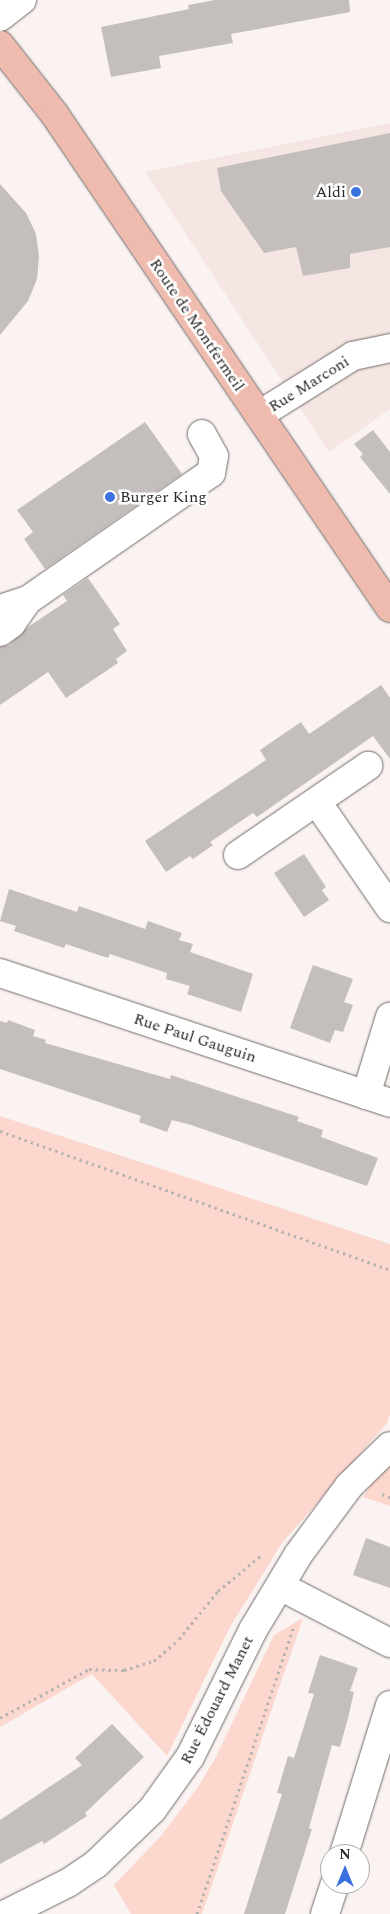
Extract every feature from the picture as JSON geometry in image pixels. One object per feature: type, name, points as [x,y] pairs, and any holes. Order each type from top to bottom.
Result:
[{"type":"main road","name":"Route de Montfermeil","points":[[0,45],[55,114],[390,608]]},
{"type":"street","points":[[0,17],[22,0]]},
{"type":"street","name":"Rue Marconi","points":[[259,415],[353,356],[390,348]]},
{"type":"street","points":[[0,609],[28,600],[211,473],[214,456],[202,434]]},
{"type":"street","points":[[0,632],[11,624],[28,600]]},
{"type":"street","points":[[238,856],[368,766]]},
{"type":"street","points":[[317,802],[390,908]]},
{"type":"street","name":"Rue Paul Gauguin","points":[[0,973],[378,1099]]},
{"type":"street","points":[[378,1099],[390,1016]]},
{"type":"street","name":"Rue Édouard Manet","points":[[6,1914],[68,1883],[96,1864],[152,1810],[190,1757],[253,1630],[326,1514],[366,1467],[390,1446]]},
{"type":"street","points":[[280,1586],[390,1643]]},
{"type":"street","points":[[347,1844],[390,1706]]},
{"type":"street","points":[[325,1914],[332,1894]]},
{"type":"path","points":[[0,1131],[390,1270]]},
{"type":"path","points":[[0,1718],[89,1668],[124,1670],[154,1662],[179,1639],[218,1591],[272,1549]]},
{"type":"path","points":[[197,1914],[295,1623],[280,1586]]},
{"type":"shaded area","points":[[390,123],[390,409],[329,452],[145,172]]},
{"type":"shaded area","points":[[0,1116],[390,1244],[390,1414],[387,1423],[282,1543],[230,1627],[167,1756],[92,1674],[0,1727]]},
{"type":"shaded area","points":[[390,1465],[390,1506],[363,1497],[372,1483]]},
{"type":"shaded area","points":[[303,1618],[202,1914],[131,1914],[114,1885],[160,1837],[198,1787],[216,1757],[274,1635]]},
{"type":"building","points":[[215,0],[349,0],[350,12],[231,34],[233,43],[159,56],[161,68],[111,77],[101,27],[189,9],[188,5]]},
{"type":"building","points":[[390,133],[390,247],[350,254],[350,268],[303,276],[296,247],[264,253],[221,191],[217,168]]},
{"type":"building","points":[[0,184],[26,213],[36,234],[39,257],[37,279],[28,301],[0,335]]},
{"type":"building","points":[[145,422],[182,474],[45,569],[24,539],[33,532],[17,510]]},
{"type":"building","points":[[373,430],[390,452],[390,494],[360,457],[363,454],[354,444]]},
{"type":"building","points":[[88,578],[120,624],[113,629],[127,651],[116,659],[118,663],[66,698],[48,672],[0,705],[0,647],[9,645],[28,627],[67,601],[63,595]]},
{"type":"building","points":[[381,685],[390,698],[390,759],[373,736],[257,817],[253,813],[210,842],[213,845],[193,859],[190,856],[166,872],[145,841],[266,760],[260,750],[301,722],[309,734]]},
{"type":"building","points":[[304,854],[326,887],[322,890],[329,900],[304,917],[274,873]]},
{"type":"building","points":[[9,889],[77,912],[79,906],[145,929],[148,921],[182,933],[179,940],[193,944],[190,952],[253,974],[241,1012],[187,994],[190,986],[166,979],[167,973],[110,954],[108,958],[66,944],[64,948],[14,931],[16,926],[0,921]]},
{"type":"building","points":[[313,965],[353,979],[344,1002],[353,1005],[343,1032],[335,1030],[330,1043],[290,1028]]},
{"type":"building","points":[[8,1020],[35,1030],[33,1036],[46,1040],[45,1043],[170,1079],[171,1075],[299,1117],[297,1121],[323,1130],[321,1137],[378,1158],[367,1186],[191,1125],[172,1120],[167,1132],[139,1122],[141,1116],[0,1069],[0,1021],[7,1023]]},
{"type":"building","points":[[366,1538],[390,1547],[390,1588],[353,1575]]},
{"type":"building","points":[[320,1655],[358,1668],[350,1691],[354,1692],[340,1747],[332,1745],[309,1828],[312,1829],[285,1914],[244,1914],[282,1794],[277,1793],[288,1756],[294,1758],[314,1694],[308,1693]]},
{"type":"building","points":[[112,1724],[144,1757],[85,1813],[87,1816],[44,1844],[42,1841],[0,1864],[0,1820],[82,1765],[75,1758]]},
{"type":"place","name":"Aldi","points":[[356,192]]},
{"type":"place","name":"Burger King","points":[[110,497]]}]
